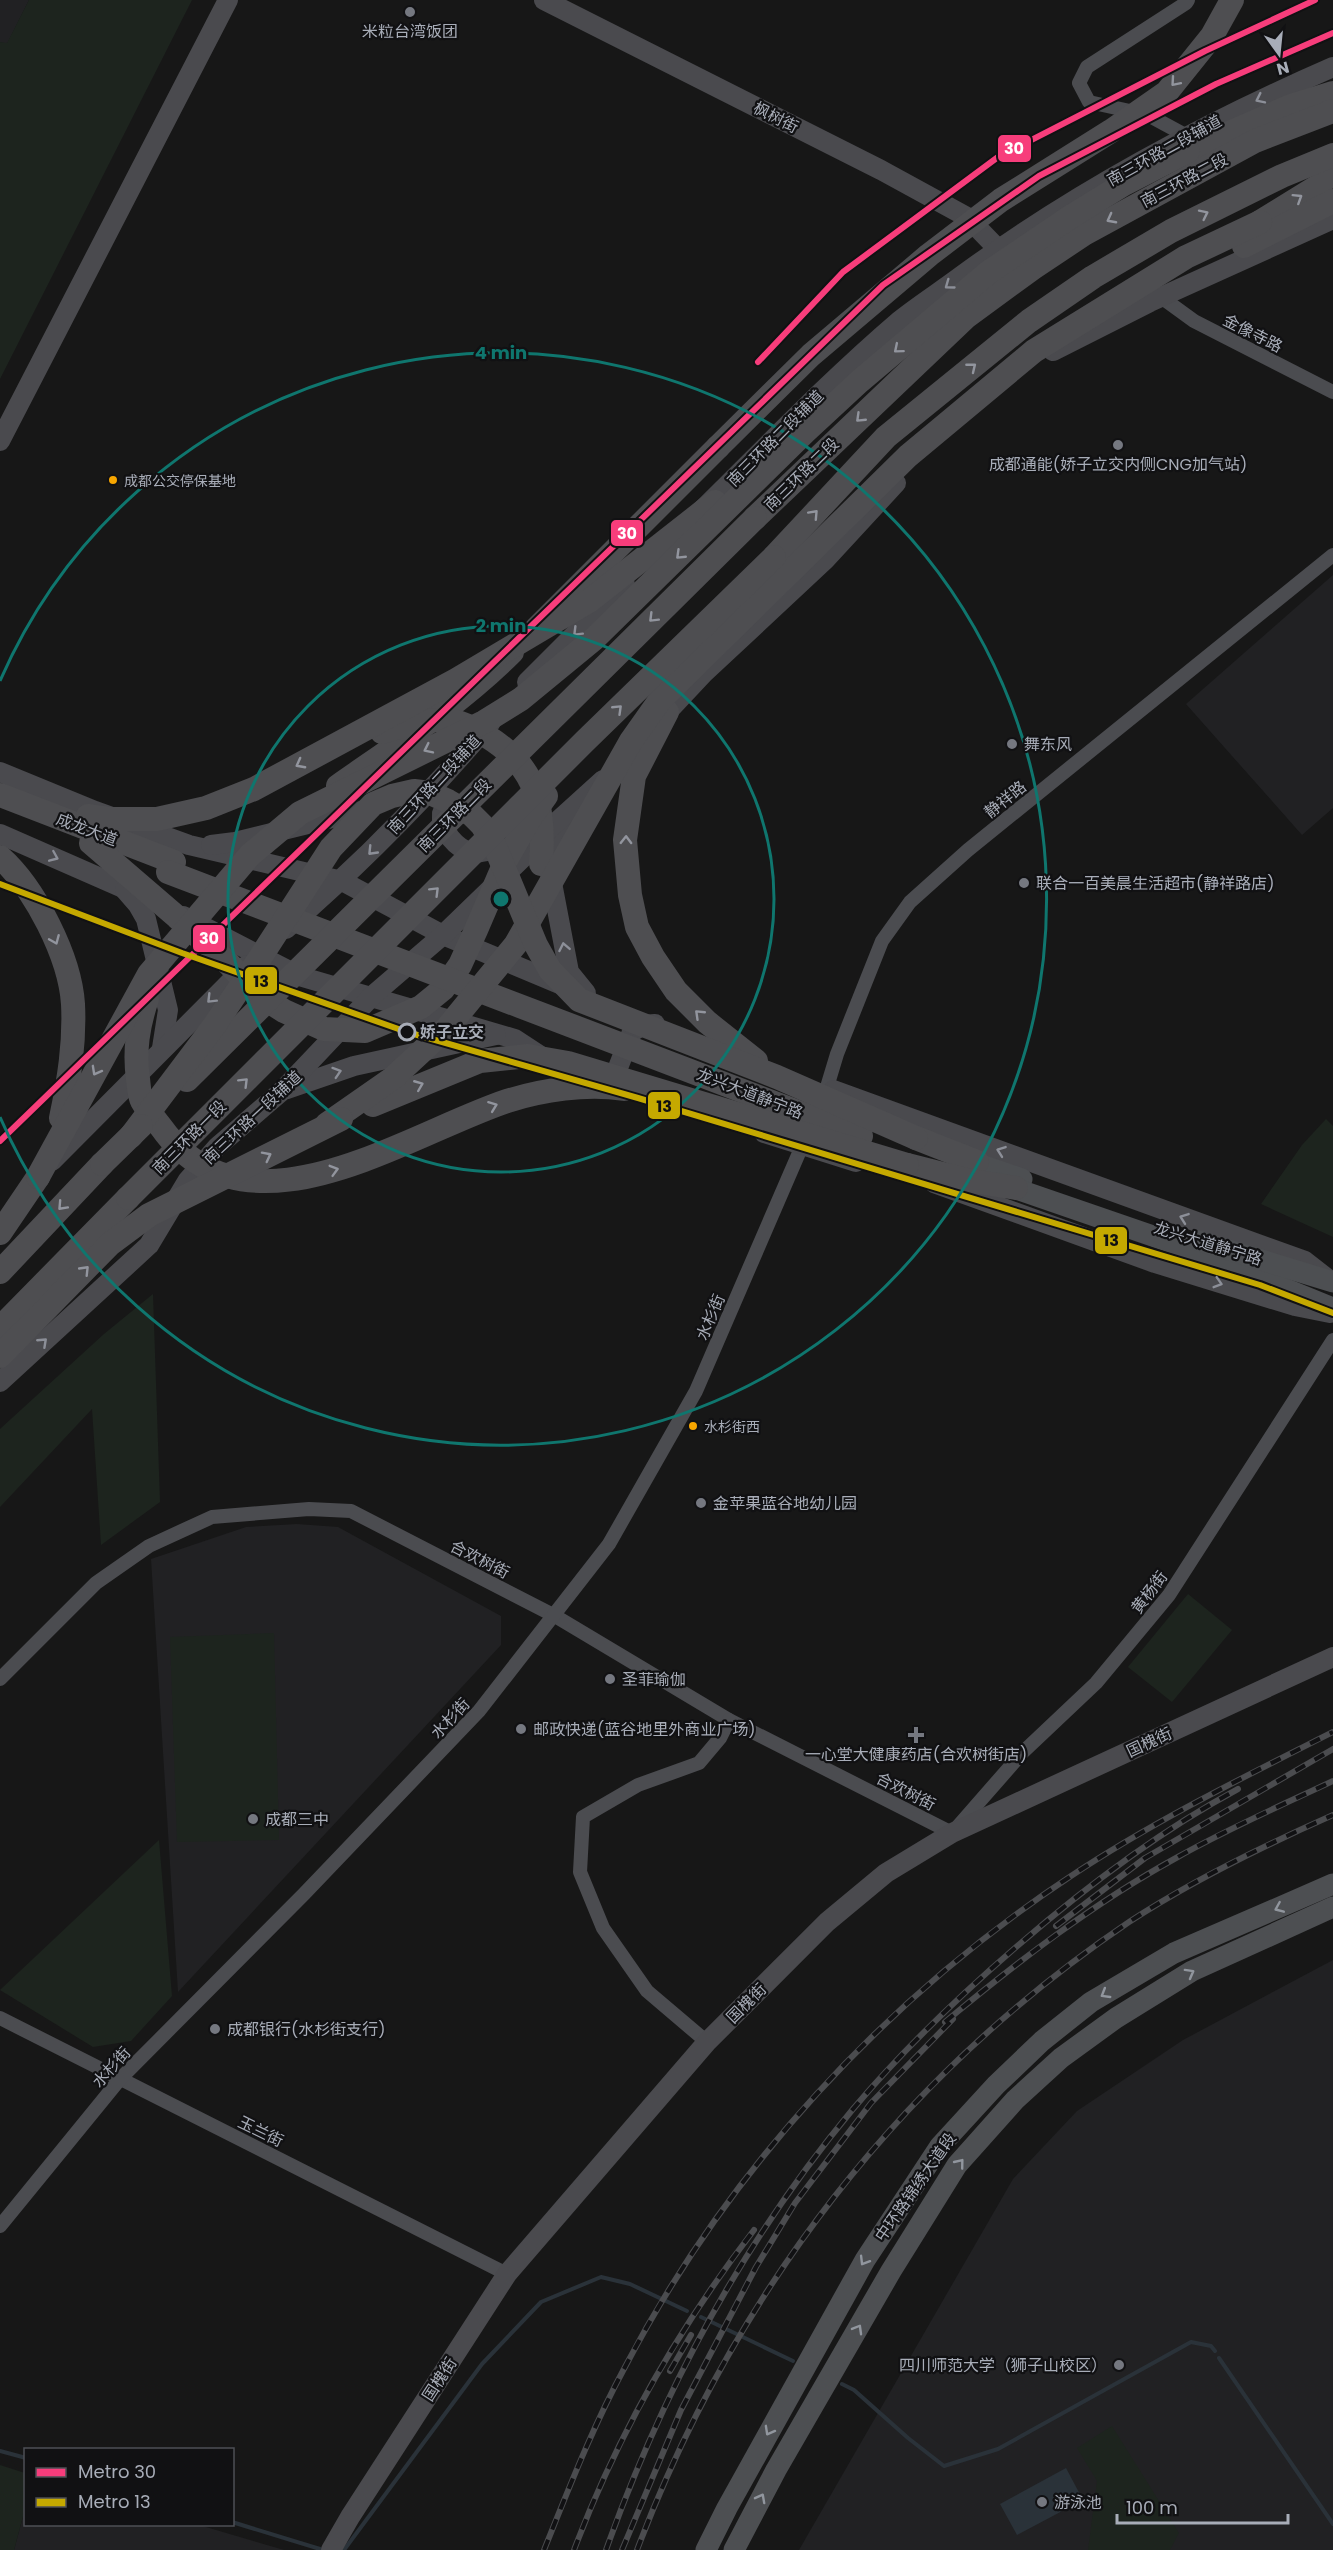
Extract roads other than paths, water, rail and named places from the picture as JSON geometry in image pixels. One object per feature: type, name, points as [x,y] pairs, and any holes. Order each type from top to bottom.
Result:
[{"type":"highway","points":[[0,1233],[38,1177],[149,974],[250,855],[300,813],[450,706],[488,676],[811,355],[866,306],[1001,200],[1112,131],[1167,92],[1212,36],[1232,0]]},
{"type":"highway","points":[[300,813],[484,722],[521,699],[594,639],[860,381],[989,272],[1187,143],[1333,93]]},
{"type":"highway","name":"南三环路二段","points":[[131,1136],[754,518],[966,317],[1084,234],[1255,141],[1333,111]]},
{"type":"highway","name":"南三环路二段","points":[[379,947],[585,741],[774,557],[885,437],[1029,321],[1144,246],[1282,176],[1333,155]]},
{"type":"highway","points":[[327,1125],[393,1078],[447,1028],[516,944],[631,741],[660,700],[908,456],[1034,351],[1186,257],[1260,222],[1320,185],[1333,170]]},
{"type":"highway","points":[[1082,322],[1190,273],[1333,201]]},
{"type":"highway","points":[[1144,246],[1243,243]]},
{"type":"highway","points":[[0,786],[35,800],[88,816],[109,819],[157,819],[206,808],[254,789],[456,680],[589,601],[806,431]]},
{"type":"highway","points":[[713,648],[680,688],[634,776],[625,840],[630,895],[637,927],[653,957],[676,991],[707,1022],[777,1077]]},
{"type":"highway","points":[[332,748],[412,723],[454,721],[478,731],[507,749],[528,774],[543,822],[540,880],[531,917]]},
{"type":"highway","points":[[91,843],[186,924],[229,964],[256,994],[284,1011],[324,1029],[365,1031],[422,1007],[443,989],[460,964],[506,860],[530,818],[585,741]]},
{"type":"highway","points":[[0,1272],[131,1136],[214,1026],[331,848],[373,804],[392,796],[414,791],[430,793],[448,801],[472,815],[482,825],[494,844],[536,945],[550,970],[579,1000],[777,1077],[966,1180],[1016,1188]]},
{"type":"highway","name":"成龙大道","points":[[0,795],[177,860]]},
{"type":"highway","name":"成龙大道","points":[[0,808],[91,843],[177,860]]},
{"type":"highway","points":[[0,857],[32,894],[58,941],[73,1002],[72,1068],[60,1123],[38,1177]]},
{"type":"highway","name":"龙兴大道静宁路","points":[[177,860],[911,1150]]},
{"type":"highway","points":[[180,936],[151,989],[138,1026],[135,1058],[141,1099],[165,1133],[193,1160],[221,1175],[267,1182],[310,1177],[362,1162],[446,1124],[508,1101],[562,1089],[617,1088],[671,1095]]},
{"type":"highway","name":"南三环路一段","points":[[0,1328],[379,947]]},
{"type":"highway","points":[[0,1356],[110,1244],[149,1215],[327,1125],[480,1061],[528,1056],[568,1063],[671,1095],[911,1150],[977,1162]]},
{"type":"main road","points":[[0,414],[214,0]]},
{"type":"main road","points":[[0,441],[228,0]]},
{"type":"main road","name":"枫树街","points":[[544,0],[880,170],[967,217],[1003,245]]},
{"type":"main road","name":"枫树街","points":[[567,0],[976,209],[1003,245]]},
{"type":"main road","name":"南三环路二段辅道","points":[[258,953],[342,881],[449,772],[518,691],[824,388],[901,320],[1003,245],[1057,209],[1333,67]]},
{"type":"main road","points":[[449,772],[441,822],[452,842],[473,853],[513,847],[549,828],[592,792],[704,673],[825,560],[922,455],[985,401],[1050,353],[1161,280],[1333,206]]},
{"type":"main road","points":[[1050,353],[1161,297],[1333,219]]},
{"type":"main road","points":[[0,772],[95,811],[177,860],[342,881],[443,935],[590,997],[664,1023],[827,1088],[1305,1261],[1333,1282]]},
{"type":"main road","points":[[177,860],[216,845],[329,821],[429,792]]},
{"type":"main road","points":[[590,997],[569,972],[548,862],[553,846],[592,792]]},
{"type":"main road","points":[[443,935],[538,843],[549,828]]},
{"type":"main road","points":[[0,834],[121,885],[258,953],[299,976],[515,1039],[573,1077],[742,1125],[801,1146],[954,1188],[1155,1263],[1295,1306],[1333,1313]]},
{"type":"main road","points":[[121,885],[138,905],[146,920],[168,1010],[162,1048]]},
{"type":"main road","name":"南三环路一段辅道","points":[[0,1382],[149,1245],[188,1180],[216,1147],[282,1091],[372,996],[443,935]]},
{"type":"main road","points":[[0,1212],[85,1130],[162,1048],[258,953]]},
{"type":"main road","points":[[610,1088],[632,1032],[643,1025],[664,1023]]},
{"type":"main road","points":[[282,1091],[354,1066],[492,1034],[515,1039]]},
{"type":"main road","name":"龙兴大道静宁路","points":[[977,1162],[1166,1231],[1333,1282]]},
{"type":"main road","name":"龙兴大道静宁路","points":[[1016,1188],[1176,1244],[1333,1308]]},
{"type":"main road","name":"国槐街","points":[[331,2550],[507,2274],[707,2042],[827,1922],[886,1873],[952,1833],[1333,1657]]},
{"type":"main road","name":"中环路锦绣大道段","points":[[706,2550],[865,2260],[940,2146],[996,2085],[1042,2041],[1102,1995],[1174,1953],[1333,1884]]},
{"type":"main road","name":"中环路锦绣大道段","points":[[734,2550],[805,2420],[891,2271],[951,2175],[1015,2100],[1061,2058],[1125,2012],[1192,1971],[1333,1907]]},
{"type":"street","points":[[1187,143],[1148,115],[1089,102],[1079,83],[1087,67],[1189,1]]},
{"type":"street","name":"金像寺路","points":[[1161,297],[1194,321],[1333,392]]},
{"type":"street","name":"静祥路","points":[[801,1146],[815,1121],[837,1054],[882,941],[910,902],[968,850],[1333,555]]},
{"type":"street","name":"水杉街","points":[[0,2226],[120,2079],[304,1894],[479,1712],[609,1544],[696,1391],[801,1146]]},
{"type":"street","name":"黄杨街","points":[[952,1833],[1023,1752],[1096,1683],[1169,1595],[1333,1340]]},
{"type":"street","name":"合欢树街","points":[[0,1679],[96,1582],[149,1546],[212,1517],[309,1509],[351,1511],[555,1616],[729,1720],[952,1833]]},
{"type":"street","points":[[707,2042],[647,1991],[603,1928],[580,1872],[583,1817],[638,1785],[699,1762],[720,1738],[729,1720]]},
{"type":"street","name":"玉兰街","points":[[0,2018],[507,2274]]},
{"type":"waterway","points":[[344,2550],[482,2364],[541,2302],[601,2277],[630,2284],[687,2311]]},
{"type":"waterway","points":[[701,2317],[793,2361]]},
{"type":"waterway","points":[[842,2384],[854,2390],[908,2438],[944,2466],[998,2449],[1191,2342],[1211,2346],[1215,2351]]},
{"type":"waterway","points":[[1219,2358],[1333,2524]]},
{"type":"waterway","points":[[0,2451],[24,2457]]},
{"type":"waterway","points":[[234,2523],[320,2549]]},
{"type":"railway","points":[[544,2550],[602,2412],[666,2294],[712,2224],[762,2158],[817,2094],[875,2033],[937,1977],[1003,1924],[1071,1876],[1167,1818],[1333,1732]]},
{"type":"railway","points":[[1056,1926],[1145,1858],[1333,1749]]},
{"type":"railway","points":[[945,2022],[1057,1934],[1115,1894],[1215,1837],[1333,1781]]},
{"type":"railway","points":[[606,2550],[653,2432],[710,2319],[776,2211],[853,2109],[891,2066],[972,1986],[1041,1926],[1122,1862],[1179,1824],[1238,1789]]},
{"type":"railway","points":[[637,2550],[677,2456],[723,2365],[775,2279],[834,2197],[899,2121],[970,2049],[1046,1983],[1129,1922],[1229,1864],[1333,1815]]},
{"type":"railway","points":[[622,2550],[681,2410],[756,2267],[795,2203],[871,2103],[953,2019]]},
{"type":"railway","points":[[574,2550],[610,2465],[652,2383],[701,2304],[754,2230]]},
{"type":"railway","points":[[670,2371],[691,2335]]},
{"type":"metro line","name":"30","points":[[758,362],[843,272],[998,157],[1205,51],[1315,0]]},
{"type":"metro line","name":"30","points":[[0,1141],[883,285],[1039,176],[1216,84],[1333,33]]},
{"type":"metro line","name":"13","points":[[0,884],[182,953],[407,1032],[638,1098],[1260,1285],[1333,1313]]},
{"type":"place","name":"米粒台湾饭团","points":[[410,12]]},
{"type":"place","name":"成都通能(娇子立交内侧CNG加气站)","points":[[1118,445]]},
{"type":"place","name":"成都公交停保基地","points":[[113,480]]},
{"type":"place","name":"舞东风","points":[[1012,744]]},
{"type":"place","name":"联合一百美晨生活超市(静祥路店)","points":[[1024,883]]},
{"type":"place","name":"娇子立交","points":[[407,1032]]},
{"type":"place","name":"水杉街西","points":[[693,1426]]},
{"type":"place","name":"金苹果蓝谷地幼儿园","points":[[701,1503]]},
{"type":"place","name":"圣菲瑜伽","points":[[610,1679]]},
{"type":"place","name":"邮政快递(蓝谷地里外商业广场)","points":[[521,1729]]},
{"type":"place","name":"一心堂大健康药店(合欢树街店)","points":[[916,1735]]},
{"type":"place","name":"成都三中","points":[[253,1819]]},
{"type":"place","name":"成都银行(水杉街支行)","points":[[215,2029]]},
{"type":"place","name":"四川师范大学（狮子山校区）","points":[[1119,2365]]},
{"type":"place","name":"游泳池","points":[[1042,2502]]}]
